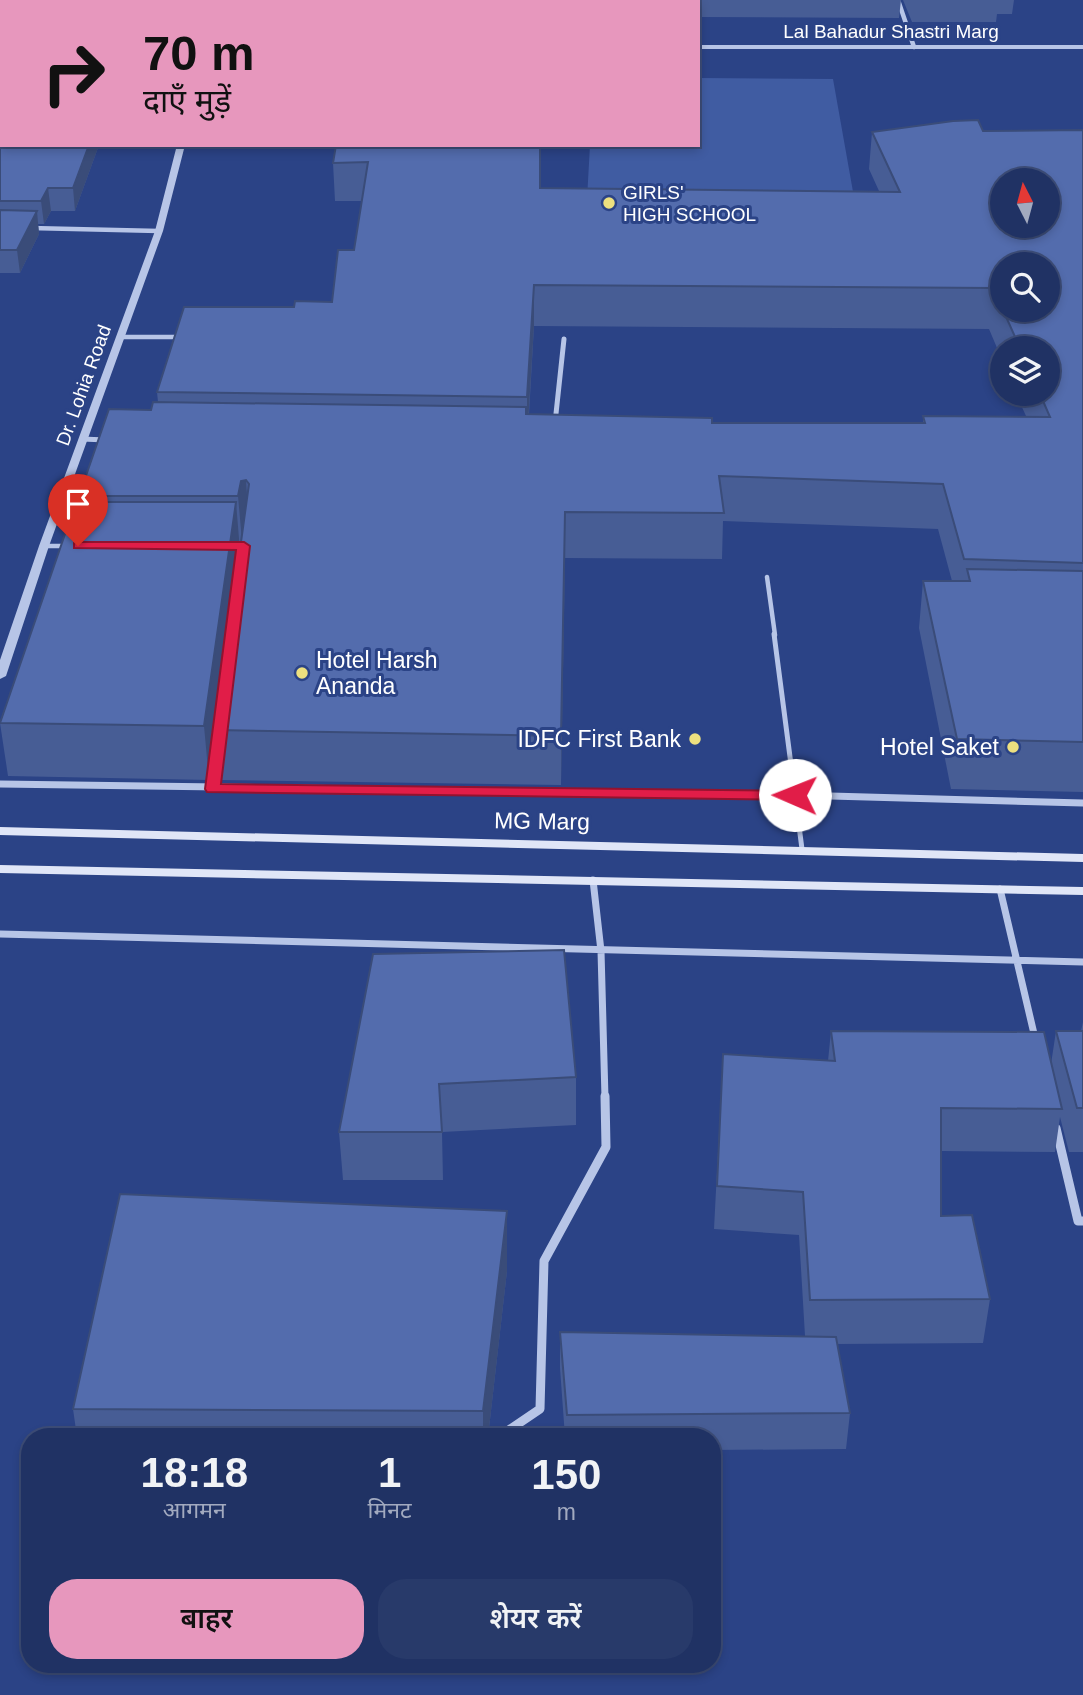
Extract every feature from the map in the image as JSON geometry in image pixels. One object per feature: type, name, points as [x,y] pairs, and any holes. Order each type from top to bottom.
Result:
[{"type":"main road","name":"MG Marg","points":[[0,831],[803,849],[1083,859]]},
{"type":"main road","points":[[0,869],[1083,891]]},
{"type":"street","points":[[898,0],[914,47]]},
{"type":"street","name":"Lal Bahadur Shastri Marg","points":[[700,47],[1083,47]]},
{"type":"street","name":"Dr. Lohia Road","points":[[0,676],[82,439],[159,231],[180,147]]},
{"type":"street","points":[[27,228],[159,231]]},
{"type":"street","points":[[554,433],[564,339]]},
{"type":"street","points":[[82,439],[109,440]]},
{"type":"street","points":[[0,784],[795,795],[1083,803]]},
{"type":"street","points":[[512,1428],[540,1409],[544,1261],[606,1147],[601,951],[593,880]]},
{"type":"street","points":[[1000,889],[1038,1052]]},
{"type":"street","points":[[0,934],[1083,962]]},
{"type":"street","points":[[1053,1117],[1078,1221],[1083,1221]]},
{"type":"lane","points":[[120,337],[188,337]]},
{"type":"lane","points":[[44,546],[67,546]]},
{"type":"lane","points":[[766,577],[803,849]]},
{"type":"lane","points":[[213,789],[219,743]]},
{"type":"shaded area","points":[[700,78],[833,79],[855,203],[587,199],[590,147],[700,147]]},
{"type":"building","points":[[978,120],[983,131],[1083,130],[1083,563],[964,559],[943,484],[719,476],[724,513],[565,512],[561,736],[215,730],[249,484],[246,480],[241,481],[238,496],[79,496],[109,409],[151,410],[153,402],[526,407],[526,414],[712,418],[712,423],[925,423],[923,416],[1050,417],[1045,406],[1060,406],[1060,336],[1015,336],[1008,322],[1060,322],[1060,252],[990,252],[990,288],[534,285],[527,397],[157,392],[184,307],[294,307],[295,301],[332,302],[338,250],[354,250],[368,162],[333,163],[336,147],[540,147],[540,188],[900,192],[872,132]]},
{"type":"building","points":[[88,147],[73,188],[48,188],[41,201],[0,201],[0,148]]},
{"type":"building","points":[[0,210],[37,211],[17,250],[0,250]]},
{"type":"building","points":[[76,502],[236,502],[204,726],[0,723]]},
{"type":"building","name":"Hotel Saket","points":[[967,569],[1083,571],[1083,742],[957,739],[923,581],[970,581]]},
{"type":"building","points":[[564,950],[576,1077],[439,1084],[442,1132],[339,1132],[373,954]]},
{"type":"building","points":[[831,1031],[1044,1032],[1062,1109],[941,1108],[941,1216],[972,1215],[990,1299],[810,1300],[803,1192],[717,1186],[723,1054],[835,1061]]},
{"type":"building","points":[[1056,1031],[1083,1031],[1083,1108],[1077,1108]]},
{"type":"building","points":[[120,1194],[507,1211],[483,1411],[73,1409]]},
{"type":"building","points":[[560,1332],[836,1337],[850,1413],[567,1415]]},
{"type":"place","name":"GIRLS' HIGH SCHOOL","points":[[609,203]]},
{"type":"place","name":"Hotel Harsh Ananda","points":[[302,673]]},
{"type":"place","name":"IDFC First Bank","points":[[695,739]]},
{"type":"place","name":"Hotel Saket","points":[[1013,747]]},
{"type":"route","points":[[78,546],[244,546],[213,789],[795,795]]}]
